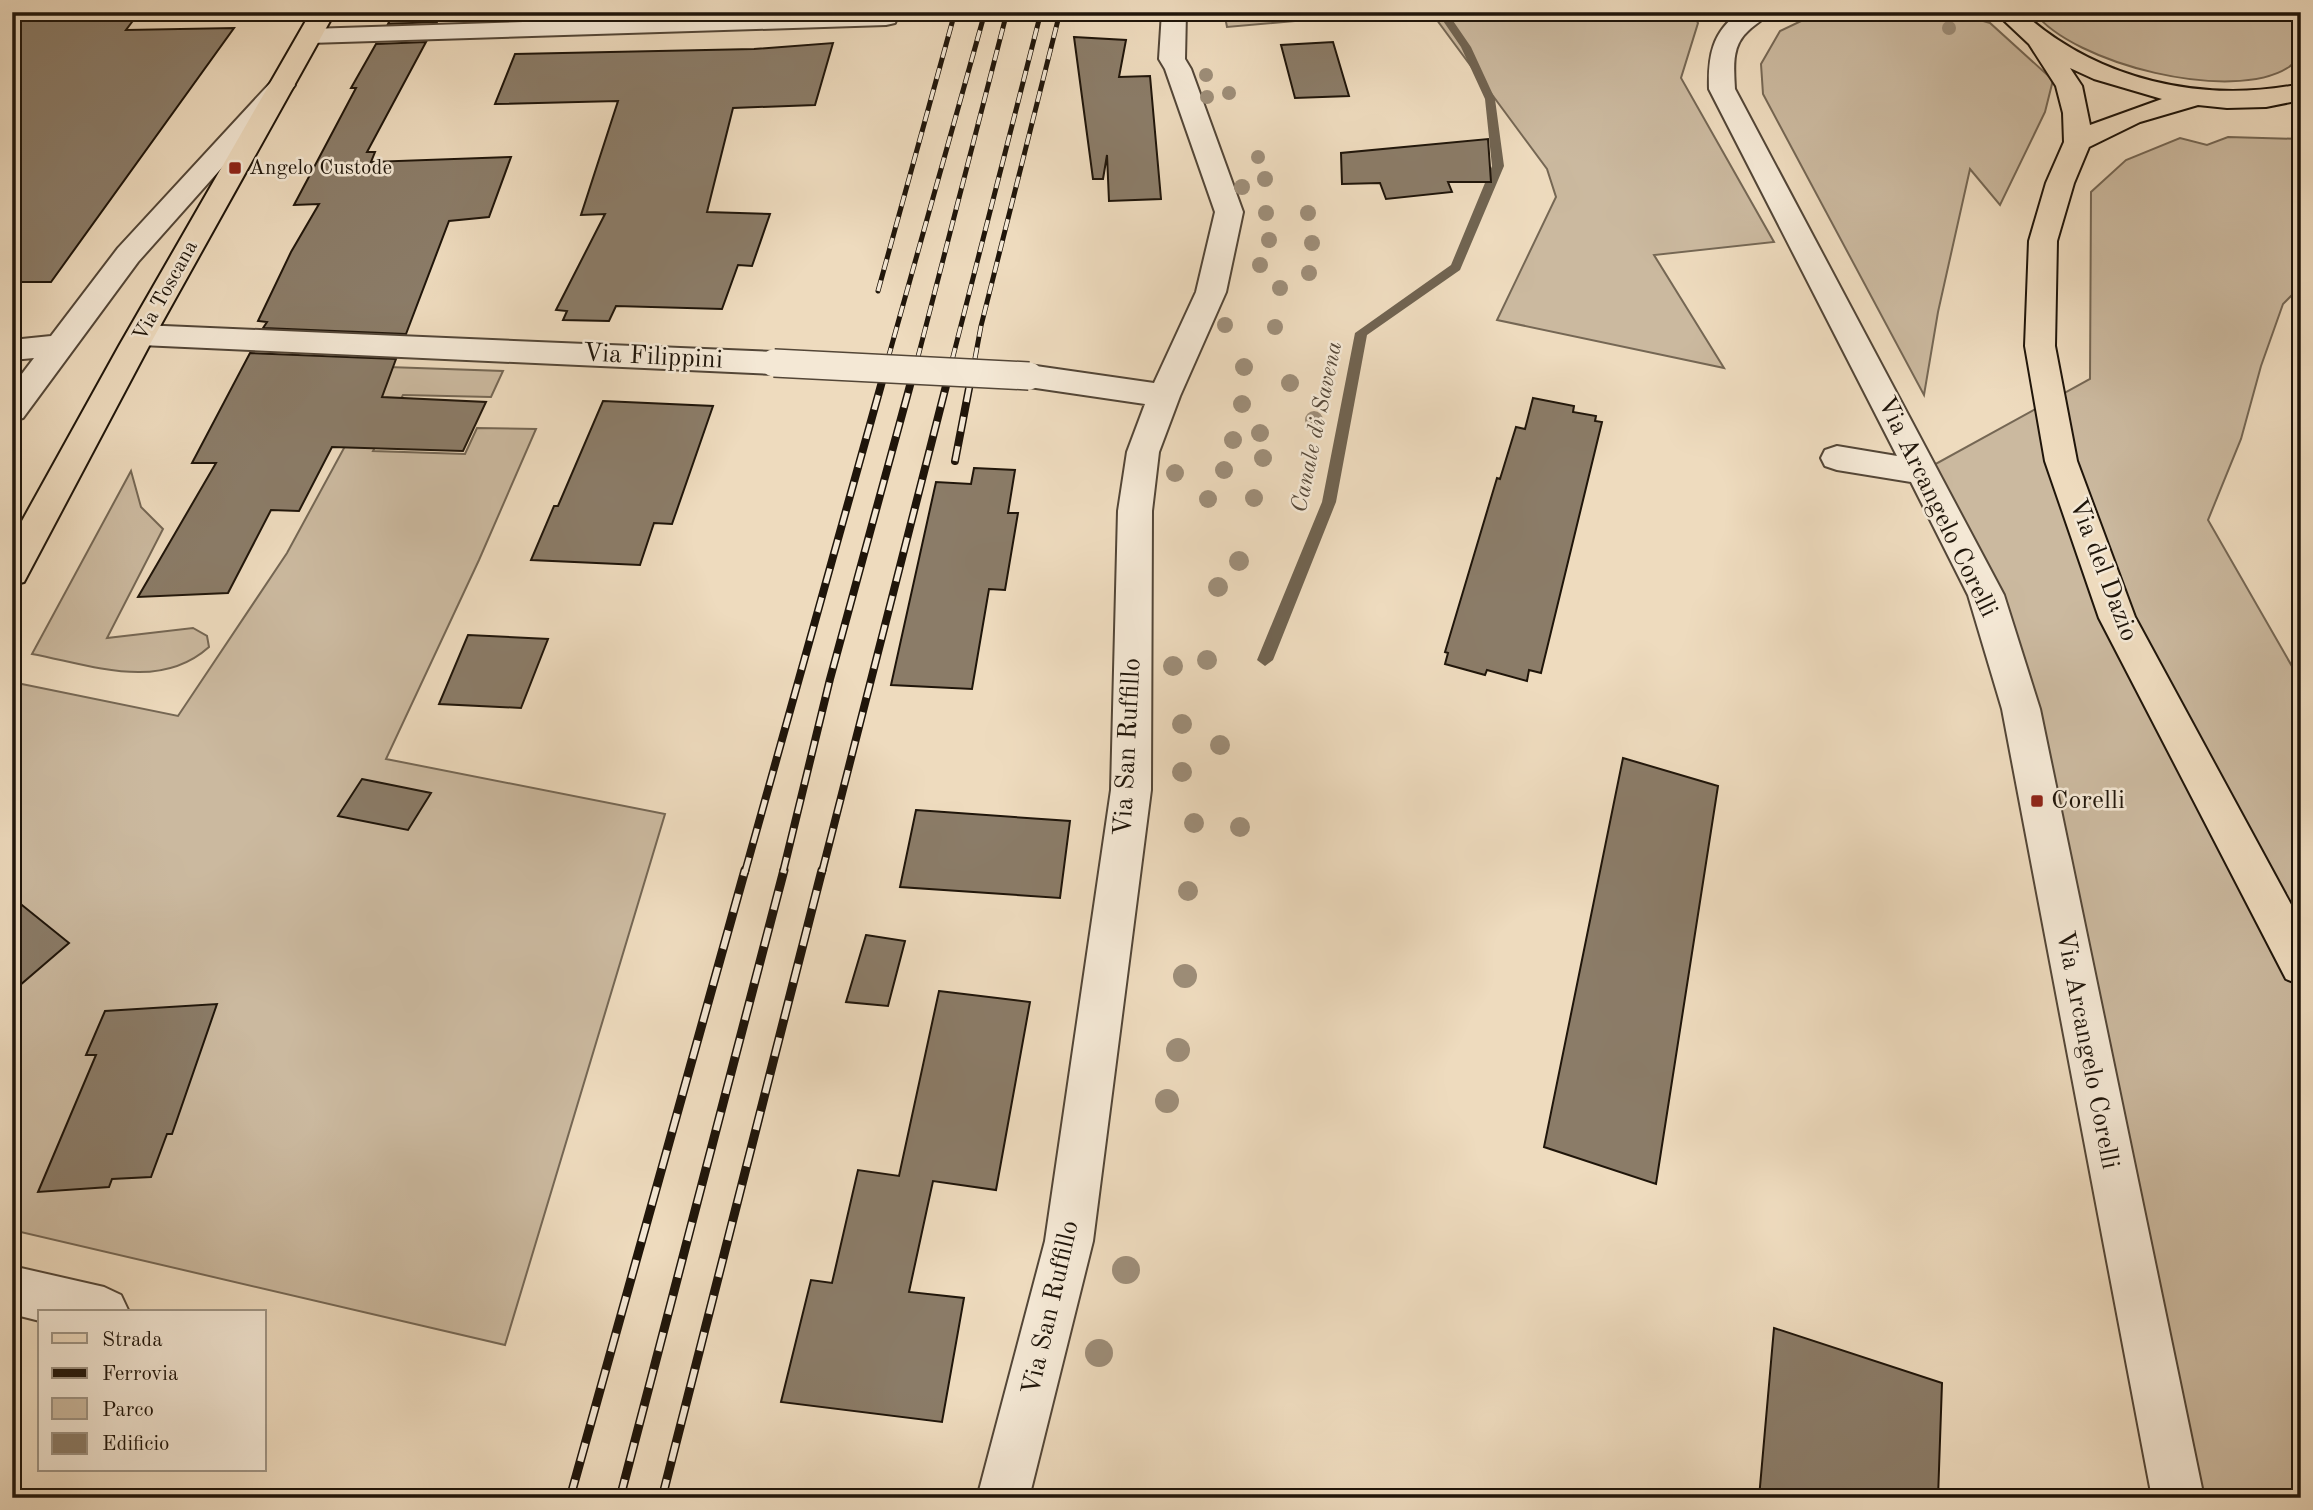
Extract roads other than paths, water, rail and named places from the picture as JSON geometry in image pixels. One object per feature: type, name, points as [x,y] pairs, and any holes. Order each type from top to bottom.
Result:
[{"type":"main road","name":"Via Toscana","points":[[12,572],[141,335],[323,12]]},
{"type":"main road","points":[[2007,12],[2040,42],[2085,66],[2141,86],[2200,97],[2247,100],[2301,92]]},
{"type":"main road","name":"Via del Dazio","points":[[2040,42],[2068,86],[2076,113],[2077,142],[2060,183],[2043,241],[2040,346],[2061,461],[2117,618],[2301,965]]},
{"type":"main road","points":[[2077,142],[2111,123],[2149,109],[2200,97]]},
{"type":"street","points":[[310,36],[886,18],[887,12]]},
{"type":"street","name":"Via San Ruffillo","points":[[1003,1498],[1069,1241],[1131,790],[1135,511],[1143,452],[1164,396],[1211,292],[1229,212],[1178,69],[1172,60],[1174,12]]},
{"type":"street","name":"Via Arcangelo Corelli","points":[[1757,12],[1737,25],[1720,54],[1722,89],[1986,595],[2021,709],[2178,1498]]},
{"type":"street","points":[[12,410],[128,255],[282,85]]},
{"type":"street","points":[[128,255],[151,245],[192,244]]},
{"type":"street","name":"Via Filippini","points":[[141,335],[1029,376],[1164,396]]},
{"type":"street","points":[[12,350],[60,345]]},
{"type":"street","points":[[1837,458],[1921,472]]},
{"type":"street","points":[[12,1290],[96,1310]]},
{"type":"waterway","name":"Canale di Savena","points":[[1265,660],[1329,502],[1361,333],[1456,267],[1498,166],[1490,99],[1466,47],[1442,12]]},
{"type":"railway","points":[[878,291],[955,12]]},
{"type":"railway","points":[[882,380],[985,12]]},
{"type":"railway","points":[[912,380],[1007,12]]},
{"type":"railway","points":[[947,380],[1041,12]]},
{"type":"railway","points":[[971,380],[981,326],[1060,12]]},
{"type":"railway","points":[[745,872],[883,378]]},
{"type":"railway","points":[[783,872],[830,679],[912,378]]},
{"type":"railway","points":[[822,872],[948,378]]},
{"type":"railway","points":[[955,461],[971,378]]},
{"type":"railway","points":[[570,1498],[745,870]]},
{"type":"railway","points":[[620,1498],[784,870]]},
{"type":"railway","points":[[662,1498],[822,870]]},
{"type":"place","name":"Angelo Custode","points":[[235,168]]},
{"type":"place","name":"Corelli","points":[[2037,801]]}]
